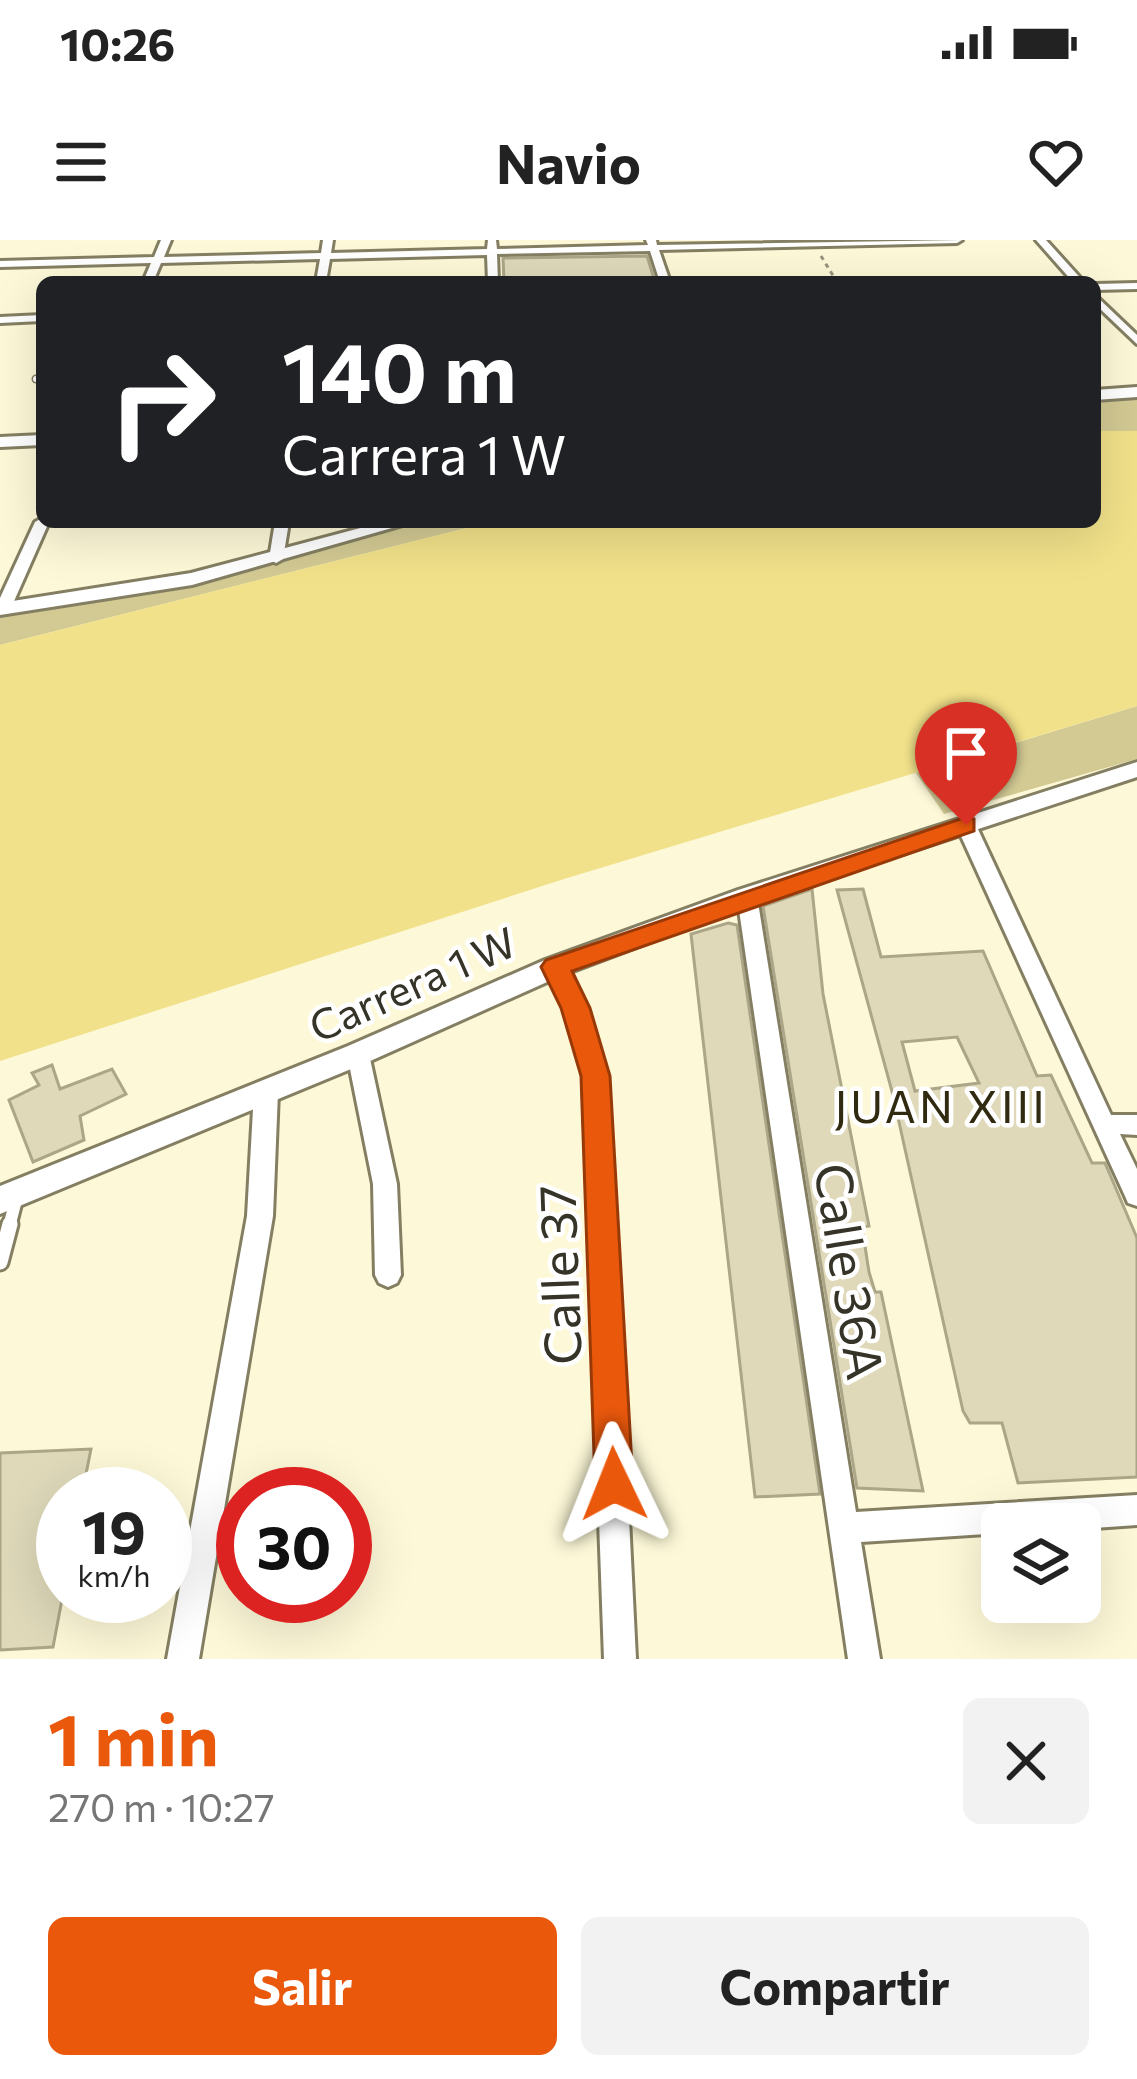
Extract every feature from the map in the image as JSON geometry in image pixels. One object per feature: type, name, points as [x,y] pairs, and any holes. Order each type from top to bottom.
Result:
[{"type":"street","points":[[151,276],[166,240]]},
{"type":"street","points":[[322,276],[328,240]]},
{"type":"street","points":[[0,264],[325,256],[492,245],[957,240]]},
{"type":"street","points":[[1041,240],[1074,276]]},
{"type":"street","points":[[652,243],[663,276]]},
{"type":"street","points":[[492,245],[493,276]]},
{"type":"street","points":[[1101,287],[1137,286]]},
{"type":"street","points":[[1101,304],[1137,340]]},
{"type":"street","points":[[0,320],[36,318]]},
{"type":"street","points":[[1101,395],[1137,392]]},
{"type":"street","points":[[0,442],[36,440]]},
{"type":"street","points":[[1,608],[39,528]]},
{"type":"street","points":[[276,559],[281,528]]},
{"type":"street","points":[[1,608],[131,591],[276,559],[383,528]]},
{"type":"street","name":"Carrera 1 W","points":[[9,1196],[358,1054],[555,967],[747,896],[1137,769]]},
{"type":"street","points":[[966,825],[1137,1196]]},
{"type":"street","name":"Calle 36A","points":[[747,896],[864,1659]]},
{"type":"street","name":"Calle 37","points":[[555,967],[576,1008],[596,1076],[620,1659]]},
{"type":"street","points":[[358,1054],[385,1184],[388,1274]]},
{"type":"street","points":[[183,1659],[256,1239],[266,1092]]},
{"type":"street","points":[[1104,1124],[1137,1124]]},
{"type":"street","points":[[845,1528],[1137,1510]]},
{"type":"lane","points":[[0,1262],[9,1196]]},
{"type":"shaded area","points":[[1137,393],[1137,441],[1101,442],[1101,396]]},
{"type":"shaded area","points":[[1101,431],[1137,431],[1137,706],[564,879],[0,1061],[0,645],[467,528],[1101,528]]},
{"type":"shaded area","points":[[383,528],[467,528],[0,645],[0,617],[167,586]]},
{"type":"shaded area","points":[[1137,706],[1137,759],[944,814],[916,773]]},
{"type":"building","points":[[647,256],[653,276],[504,276],[503,258]]},
{"type":"building","points":[[812,889],[823,994],[869,1226],[862,1227],[869,1272],[875,1292],[881,1292],[923,1491],[857,1488],[763,906]]},
{"type":"building","points":[[863,889],[881,957],[983,951],[1037,1076],[1051,1075],[1092,1163],[1105,1163],[1137,1238],[1137,1477],[1018,1483],[1002,1423],[970,1423],[963,1411],[893,1095],[837,890]],"holes":[[[957,1037],[979,1083],[915,1091],[902,1042]]]},
{"type":"building","points":[[728,923],[737,925],[820,1494],[755,1497],[691,934]]},
{"type":"building","points":[[52,1065],[60,1089],[112,1069],[126,1094],[80,1116],[84,1140],[33,1162],[9,1100],[39,1085],[32,1073]]},
{"type":"building","points":[[91,1449],[87,1467],[36,1467],[36,1623],[58,1623],[53,1647],[0,1650],[0,1453]]},
{"type":"district","name":"JUAN XIII","points":[[941,1104]]},
{"type":"route","points":[[614,1484],[596,1076],[576,1008],[555,967],[747,896],[966,825]]}]
